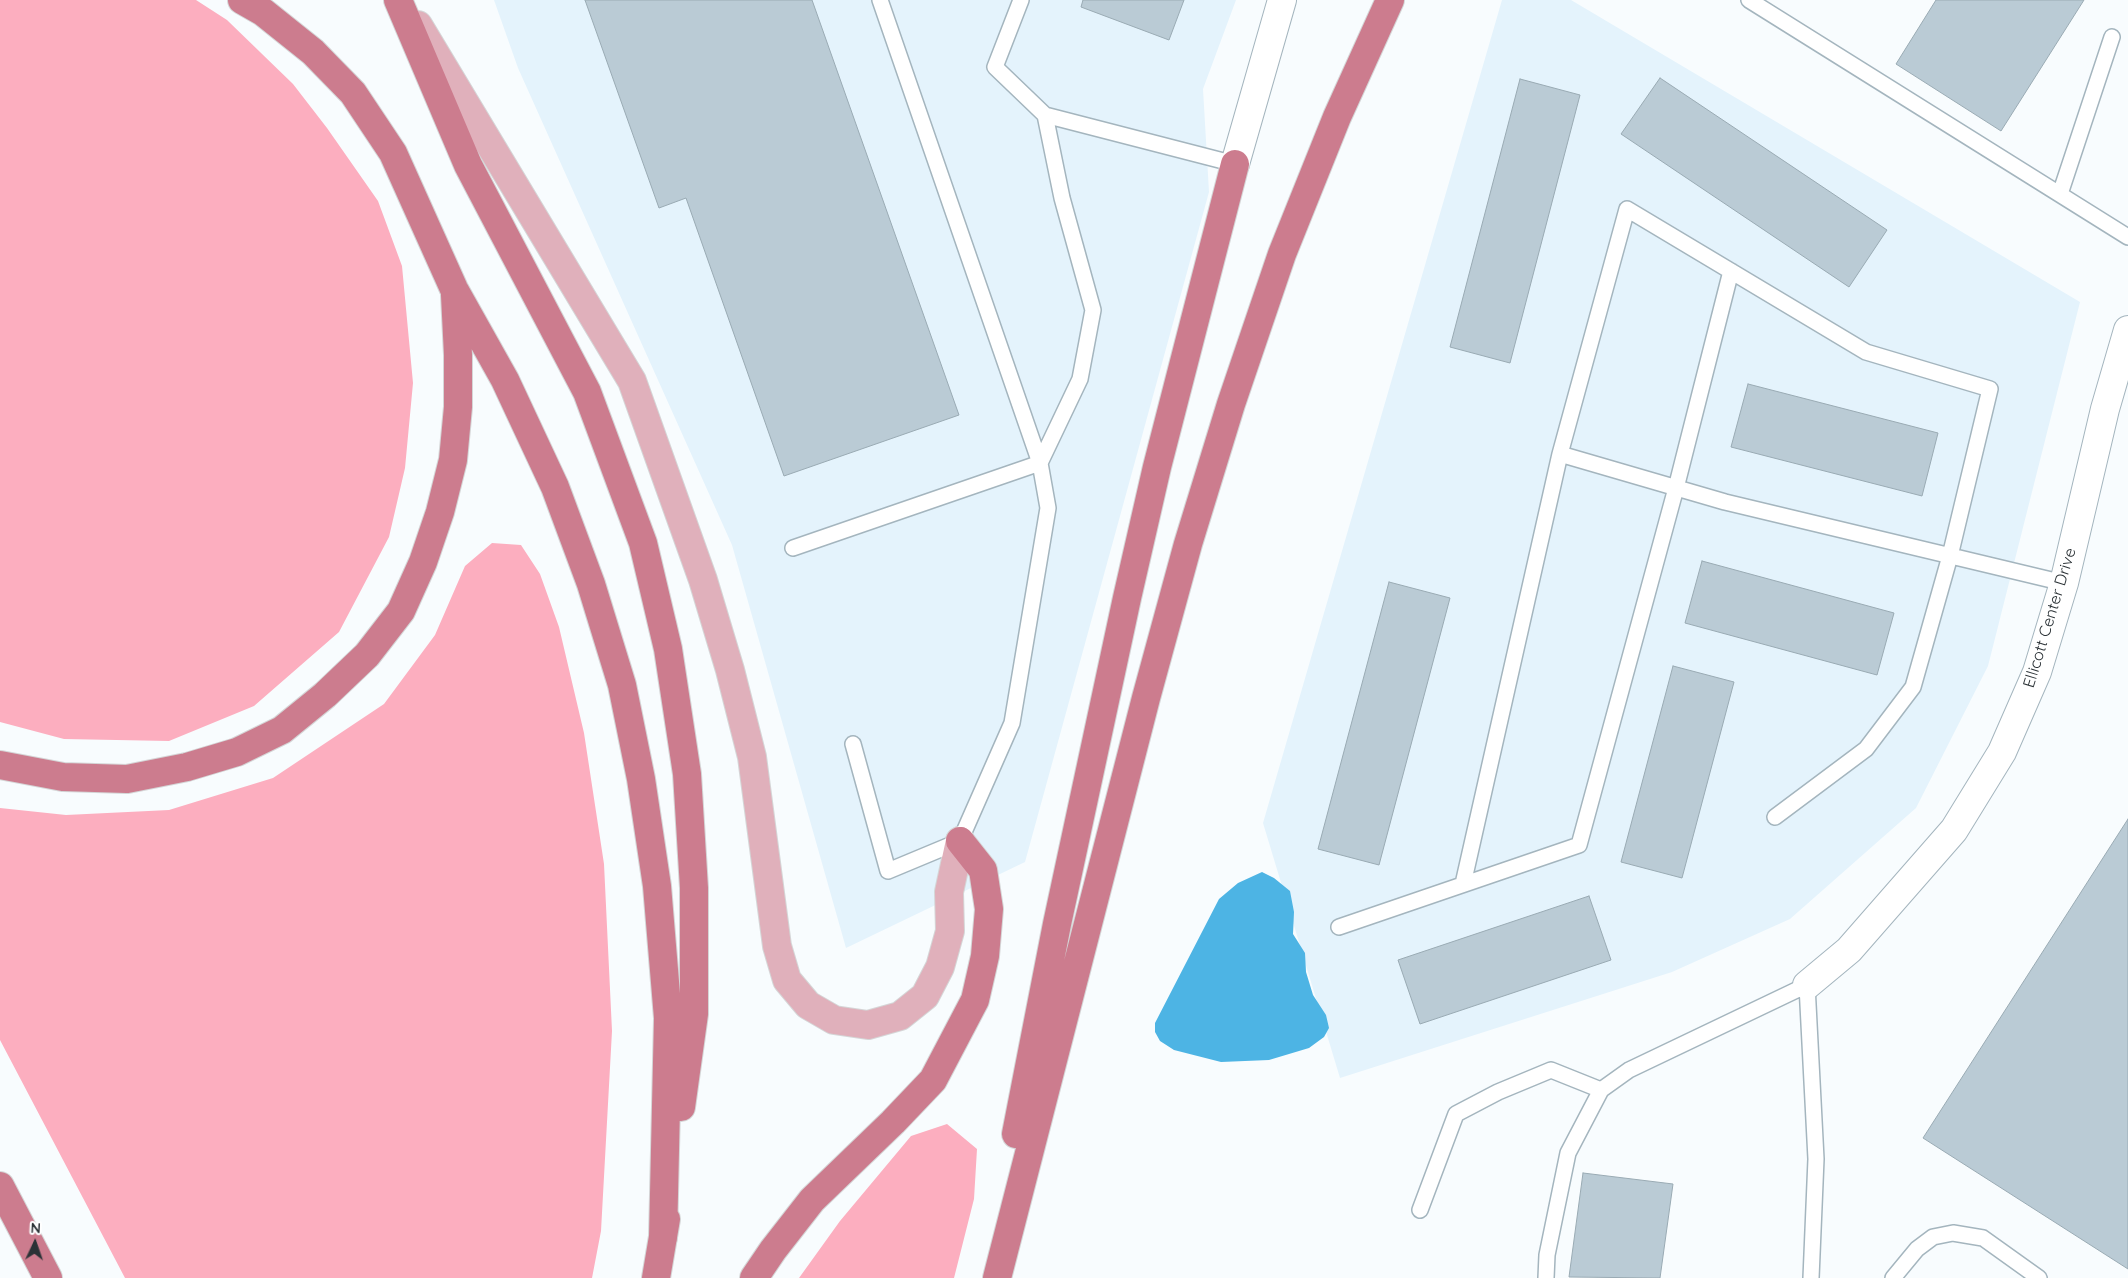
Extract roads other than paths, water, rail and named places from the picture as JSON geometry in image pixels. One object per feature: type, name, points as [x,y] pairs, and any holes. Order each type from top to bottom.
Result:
[{"type":"highway","points":[[242,0],[263,12],[313,52],[353,93],[393,153],[454,289],[505,380],[555,486],[591,584],[622,685],[641,779],[655,876],[668,1018],[663,1238]]},
{"type":"highway","points":[[398,0],[468,165],[587,392],[643,542],[668,649],[687,774],[694,888],[694,1014],[656,1278]]},
{"type":"highway","points":[[997,1278],[1146,698],[1188,544],[1231,404],[1282,254],[1337,117],[1390,0]]},
{"type":"highway","points":[[988,1278],[1057,924],[1127,598],[1157,467],[1235,164]]},
{"type":"highway","points":[[0,765],[63,778],[127,778],[187,767],[237,752],[282,730],[325,695],[367,655],[401,611],[423,562],[440,512],[453,460],[458,407],[454,289]]},
{"type":"highway","points":[[754,1278],[812,1200],[893,1122],[933,1080],[975,1000],[985,956],[989,909],[983,870],[960,841]]},
{"type":"highway","points":[[0,1186],[48,1278]]},
{"type":"main road","points":[[403,0],[632,381],[703,580],[730,670],[752,756],[777,946],[787,980],[808,1005],[834,1020],[868,1025],[900,1016],[925,996],[940,967],[950,931],[949,892],[960,841]]},
{"type":"street","points":[[1235,164],[1282,0]]},
{"type":"street","name":"Ellicott Center Drive","points":[[1807,985],[1849,950],[1954,830],[2006,743],[2037,672],[2064,583],[2105,408],[2128,330]]},
{"type":"lane","points":[[853,744],[888,872],[960,841],[1012,723],[1048,508],[1040,463],[880,0]]},
{"type":"lane","points":[[1021,0],[995,67],[1045,115],[1235,164]]},
{"type":"lane","points":[[1749,0],[2128,237]]},
{"type":"lane","points":[[2060,194],[2112,37]]},
{"type":"lane","points":[[793,548],[1040,463],[1080,379],[1093,310],[1062,198],[1045,115]]},
{"type":"lane","points":[[1463,884],[1560,454],[1627,209],[1866,352],[1990,389],[1950,556],[1913,687],[1866,749],[1776,817]]},
{"type":"lane","points":[[1340,927],[1579,845],[1676,488],[1731,271]]},
{"type":"lane","points":[[1560,454],[1725,502],[2064,583]]},
{"type":"lane","points":[[1546,1278],[1547,1255],[1568,1153],[1602,1090],[1629,1070],[1807,985],[1816,1159],[1812,1278]]},
{"type":"lane","points":[[1420,1210],[1456,1114],[1498,1092],[1551,1070],[1602,1090]]},
{"type":"lane","points":[[1893,1278],[1917,1249],[1933,1237],[1953,1233],[1983,1238],[2039,1278]]},
{"type":"water","points":[[1262,872],[1274,878],[1290,891],[1294,912],[1293,934],[1305,953],[1306,972],[1313,995],[1326,1015],[1329,1028],[1324,1037],[1309,1048],[1269,1060],[1221,1062],[1174,1050],[1160,1041],[1155,1032],[1155,1023],[1219,899],[1238,883]]}]
